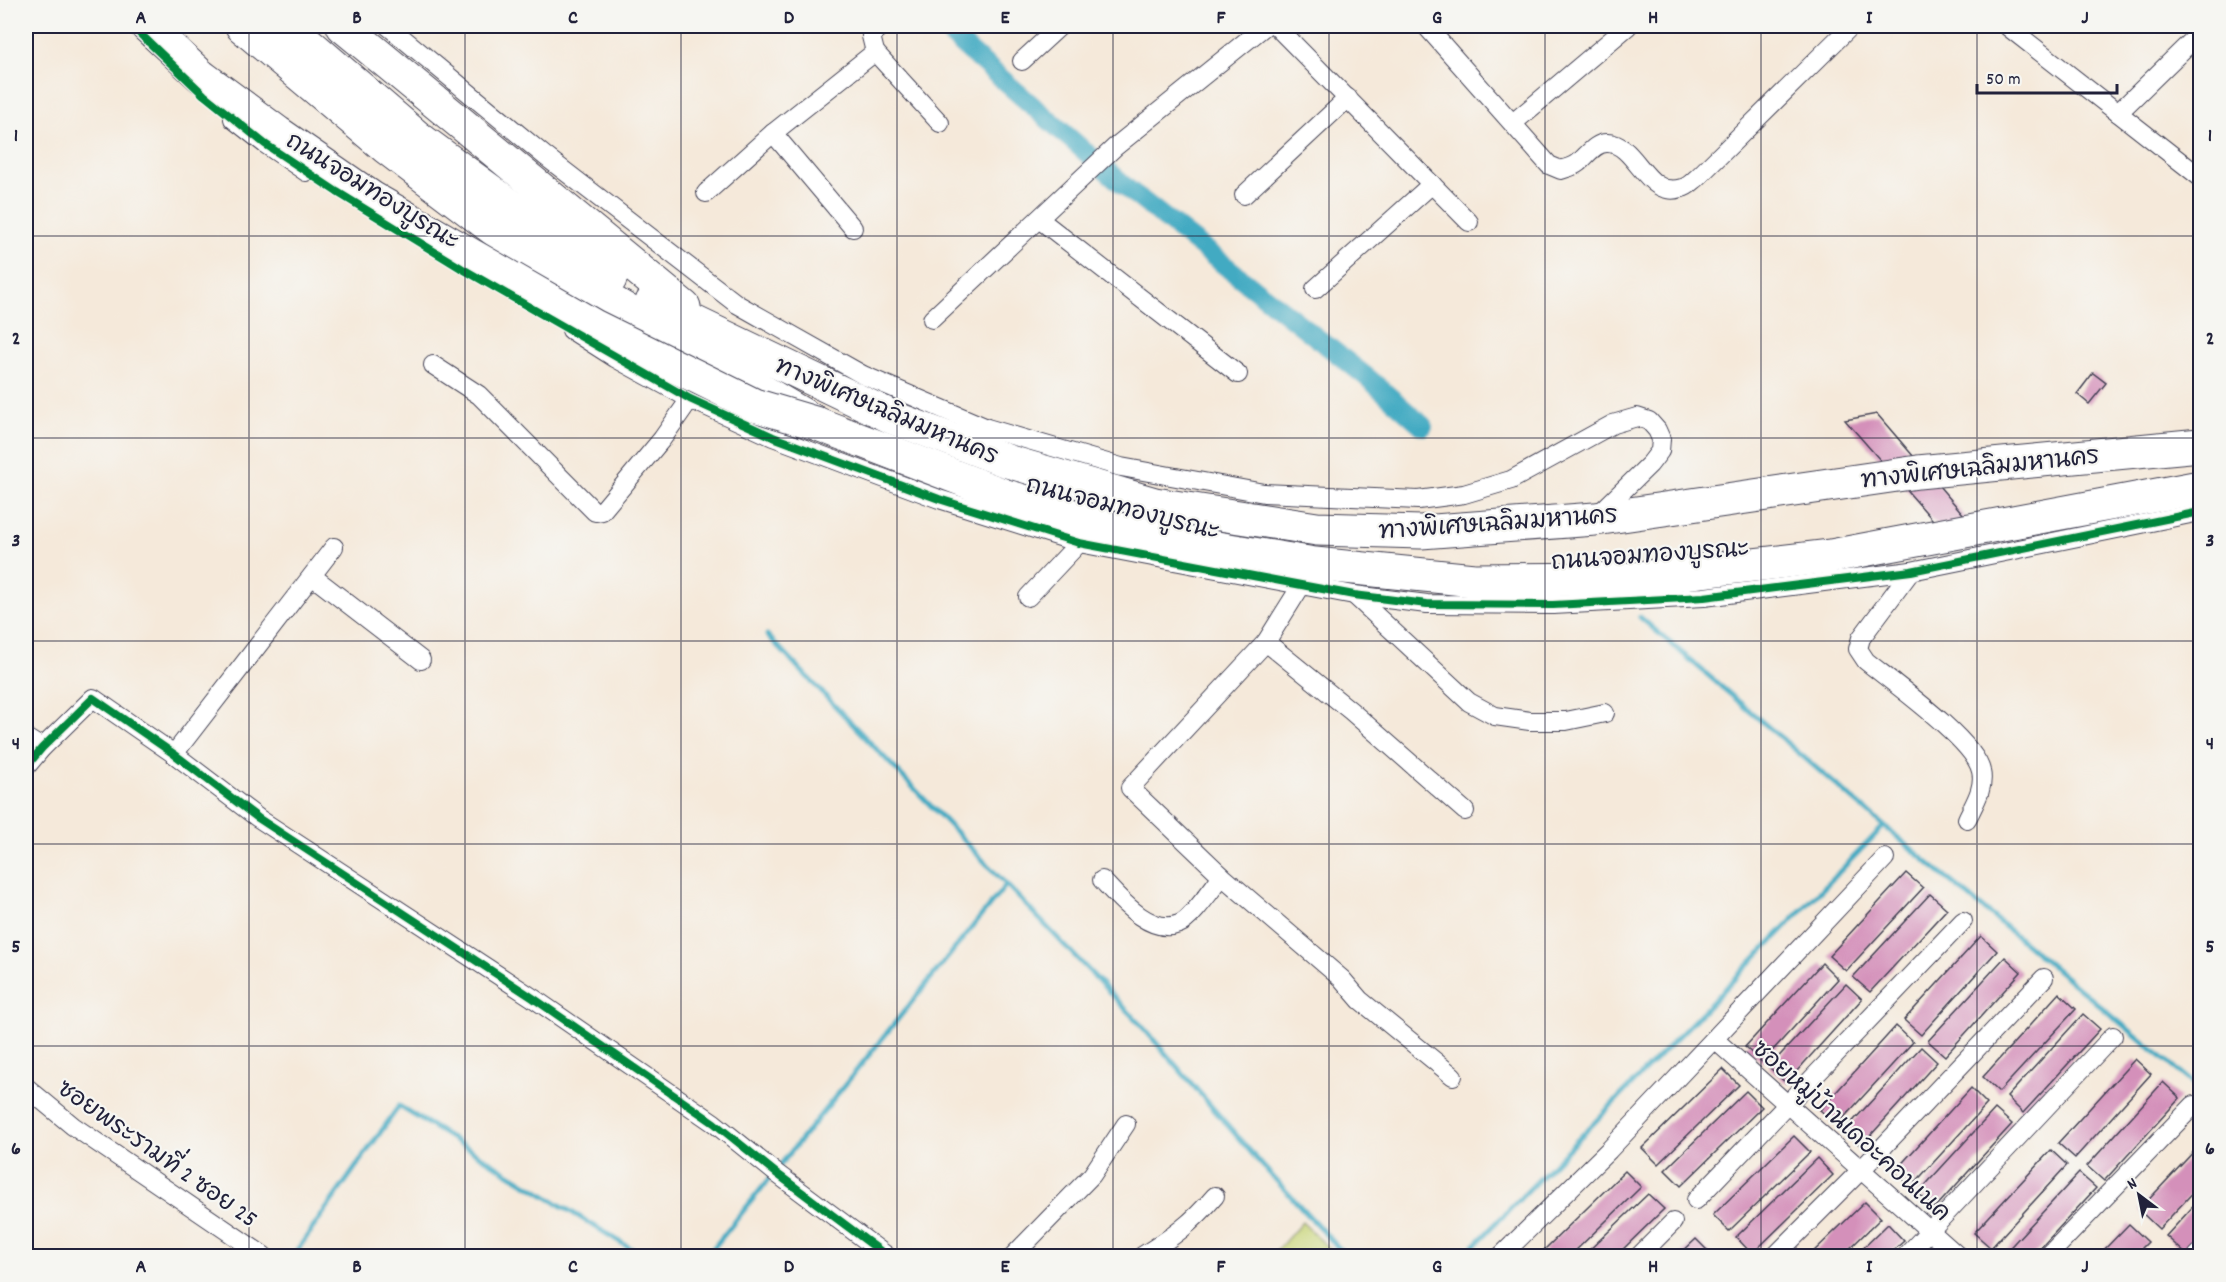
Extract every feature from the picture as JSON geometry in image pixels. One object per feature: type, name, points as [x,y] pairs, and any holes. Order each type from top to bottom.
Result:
[{"type":"highway","points":[[147,26],[201,76],[372,198],[594,326],[753,405],[818,424]]},
{"type":"highway","points":[[242,26],[387,148],[511,242],[818,424]]},
{"type":"highway","points":[[288,26],[417,137],[623,288],[718,334]]},
{"type":"highway","points":[[343,26],[718,334]]},
{"type":"highway","name":"ทางพิเศษเฉลิมมหานคร","points":[[718,334],[894,418],[1007,461],[1155,504],[1329,529],[1421,532],[1595,519],[1918,472],[2200,446]]},
{"type":"highway","name":"ทางพิเศษเฉลิมมหานคร","points":[[818,424],[1003,495],[1111,527],[1168,540],[1315,564],[1474,580],[1630,579],[1831,556],[2200,487]]},
{"type":"street","name":"ถนนจอมทองบูรณะ","points":[[132,26],[204,95],[265,144],[397,229],[615,358],[690,399],[773,437],[928,495],[1079,543],[1354,596],[1427,604],[1553,605],[1704,597],[1911,571],[2200,512]]},
{"type":"street","name":"ถนนจอมทองบูรณะ","points":[[157,26],[172,42],[244,101],[339,164],[531,278],[567,302],[817,436],[892,466],[961,486],[1035,514],[1201,552],[1311,572],[1486,587],[1615,586],[1753,572],[2025,528],[2200,493]]},
{"type":"street","points":[[388,26],[545,156],[737,304],[863,375],[987,428],[1121,468],[1264,493],[1418,500],[1464,494],[1511,480],[1613,424],[1637,417],[1649,421],[1657,429],[1661,439],[1660,451],[1595,519]]},
{"type":"street","points":[[880,26],[871,36],[875,52],[940,123]]},
{"type":"street","points":[[932,319],[1115,147],[1265,26]]},
{"type":"street","points":[[1276,26],[1469,222]]},
{"type":"street","points":[[1426,26],[1549,165],[1561,170],[1576,165],[1597,146],[1607,143],[1619,146],[1655,183],[1667,190],[1684,188],[1697,178],[1851,26]]},
{"type":"street","points":[[1513,123],[1628,26]]},
{"type":"street","points":[[2007,26],[2200,177]]},
{"type":"street","points":[[1022,61],[1055,27]]},
{"type":"street","points":[[2118,113],[2198,35],[2200,30]]},
{"type":"street","points":[[706,193],[773,133],[875,52]]},
{"type":"street","points":[[1245,195],[1348,98]]},
{"type":"street","points":[[773,133],[853,228]]},
{"type":"street","points":[[1315,289],[1432,184]]},
{"type":"street","points":[[1039,219],[1238,374]]},
{"type":"street","points":[[433,365],[479,395],[595,513],[602,511],[662,439],[690,399]]},
{"type":"street","points":[[1028,597],[1079,543]]},
{"type":"street","points":[[174,754],[334,547]]},
{"type":"street","points":[[1911,571],[1861,638],[1858,649],[1866,661],[1956,735],[1978,762],[1982,773],[1981,791],[1967,819]]},
{"type":"street","points":[[312,576],[422,660]]},
{"type":"street","points":[[1301,586],[1266,642],[1130,788],[1222,876],[1342,979],[1360,1000],[1453,1076]]},
{"type":"street","points":[[1354,596],[1469,702],[1495,716],[1530,721],[1566,721],[1605,713]]},
{"type":"street","points":[[1266,642],[1351,711],[1465,811]]},
{"type":"street","points":[[26,767],[93,698],[174,754],[258,818],[538,1002],[714,1123],[887,1257]]},
{"type":"street","points":[[26,738],[42,748]]},
{"type":"street","name":"ซอยหมู่บ้านเดอะคอนเนค","points":[[1513,1253],[1885,858]]},
{"type":"street","points":[[1102,880],[1136,914],[1150,922],[1166,926],[1180,924],[1197,908],[1222,876]]},
{"type":"street","points":[[1696,1200],[1963,921]]},
{"type":"street","points":[[1775,1257],[2044,978]]},
{"type":"street","points":[[1906,1257],[2113,1036]]},
{"type":"street","name":"ซอยหมู่บ้านเดอะคอนเนค","points":[[1714,1039],[1958,1257]]},
{"type":"street","name":"ซอยพระรามที่ 2 ซอย 25","points":[[26,1087],[74,1126],[264,1257]]},
{"type":"street","points":[[2048,1257],[2194,1105]]},
{"type":"street","points":[[1013,1257],[1092,1175],[1126,1124]]},
{"type":"street","points":[[1154,1254],[1197,1217],[1215,1196]]},
{"type":"street","points":[[1639,1257],[1673,1222]]},
{"type":"street","points":[[2197,1257],[2200,1253]]},
{"type":"green space","points":[[1302,1222],[1337,1256],[1272,1256]]},
{"type":"building","points":[[2093,373],[2106,383],[2089,404],[2077,394]]},
{"type":"building","points":[[1877,414],[1976,529],[1946,535],[1845,420]]},
{"type":"building","points":[[1906,873],[1923,888],[1846,971],[1829,956]]},
{"type":"building","points":[[1930,894],[1947,909],[1870,992],[1853,977]]},
{"type":"building","points":[[1981,936],[1997,951],[1921,1035],[1904,1020]]},
{"type":"building","points":[[2005,957],[2021,972],[1945,1056],[1928,1041]]},
{"type":"building","points":[[1822,963],[1838,979],[1762,1062],[1745,1047]]},
{"type":"building","points":[[1846,984],[1862,999],[1786,1083],[1769,1067]]},
{"type":"building","points":[[2059,993],[2076,1009],[1999,1092],[1983,1077]]},
{"type":"building","points":[[2083,1014],[2100,1029],[2023,1113],[2007,1097]]},
{"type":"building","points":[[1896,1026],[1913,1042],[1837,1125],[1820,1110]]},
{"type":"building","points":[[1921,1047],[1937,1062],[1861,1146],[1844,1131]]},
{"type":"building","points":[[2135,1059],[2151,1074],[2075,1158],[2058,1143]]},
{"type":"building","points":[[1723,1069],[1739,1085],[1658,1164],[1642,1148]]},
{"type":"building","points":[[2163,1082],[2180,1098],[2104,1181],[2087,1166]]},
{"type":"building","points":[[1971,1088],[1987,1104],[1911,1187],[1894,1172]]},
{"type":"building","points":[[1746,1091],[1762,1107],[1681,1186],[1665,1170]]},
{"type":"building","points":[[1995,1109],[2012,1124],[1935,1208],[1918,1193]]},
{"type":"building","points":[[1794,1136],[1810,1152],[1729,1231],[1713,1215]]},
{"type":"building","points":[[2200,1145],[2200,1185],[2159,1229],[2139,1210]]},
{"type":"building","points":[[2051,1150],[2067,1165],[1991,1248],[1974,1233]]},
{"type":"building","points":[[1817,1158],[1833,1175],[1752,1254],[1736,1237]]},
{"type":"building","points":[[1625,1171],[1641,1187],[1570,1256],[1550,1256],[1544,1250]]},
{"type":"building","points":[[2079,1173],[2096,1188],[2033,1256],[2002,1256]]},
{"type":"building","points":[[1648,1194],[1664,1209],[1616,1256],[1583,1256]]},
{"type":"building","points":[[2200,1199],[2200,1241],[2187,1255],[2166,1236]]},
{"type":"building","points":[[1865,1202],[1881,1218],[1842,1256],[1809,1256]]},
{"type":"building","points":[[1888,1224],[1904,1241],[1887,1256],[1855,1256]]},
{"type":"building","points":[[2129,1224],[2148,1242],[2134,1256],[2098,1256]]},
{"type":"building","points":[[1696,1239],[1712,1255],[1678,1256]]},
{"type":"waterway","points":[[941,26],[1129,190],[1368,378],[1423,426]]},
{"type":"waterway","points":[[1640,617],[1884,826],[2200,1089]]},
{"type":"waterway","points":[[767,635],[1140,1024],[1262,1165],[1346,1256]]},
{"type":"waterway","points":[[1464,1256],[1884,826]]},
{"type":"waterway","points":[[707,1256],[1006,885]]},
{"type":"waterway","points":[[293,1256],[399,1106],[643,1256]]},
{"type":"cycle path","points":[[132,26],[204,95],[265,144],[337,192],[461,268],[690,399],[773,437],[939,499],[1079,543],[1354,595],[1427,604],[1553,605],[1704,597],[1911,571],[2200,512]]},
{"type":"cycle path","points":[[26,767],[93,698],[174,754],[258,818],[533,998],[714,1123],[776,1173],[887,1256]]}]
